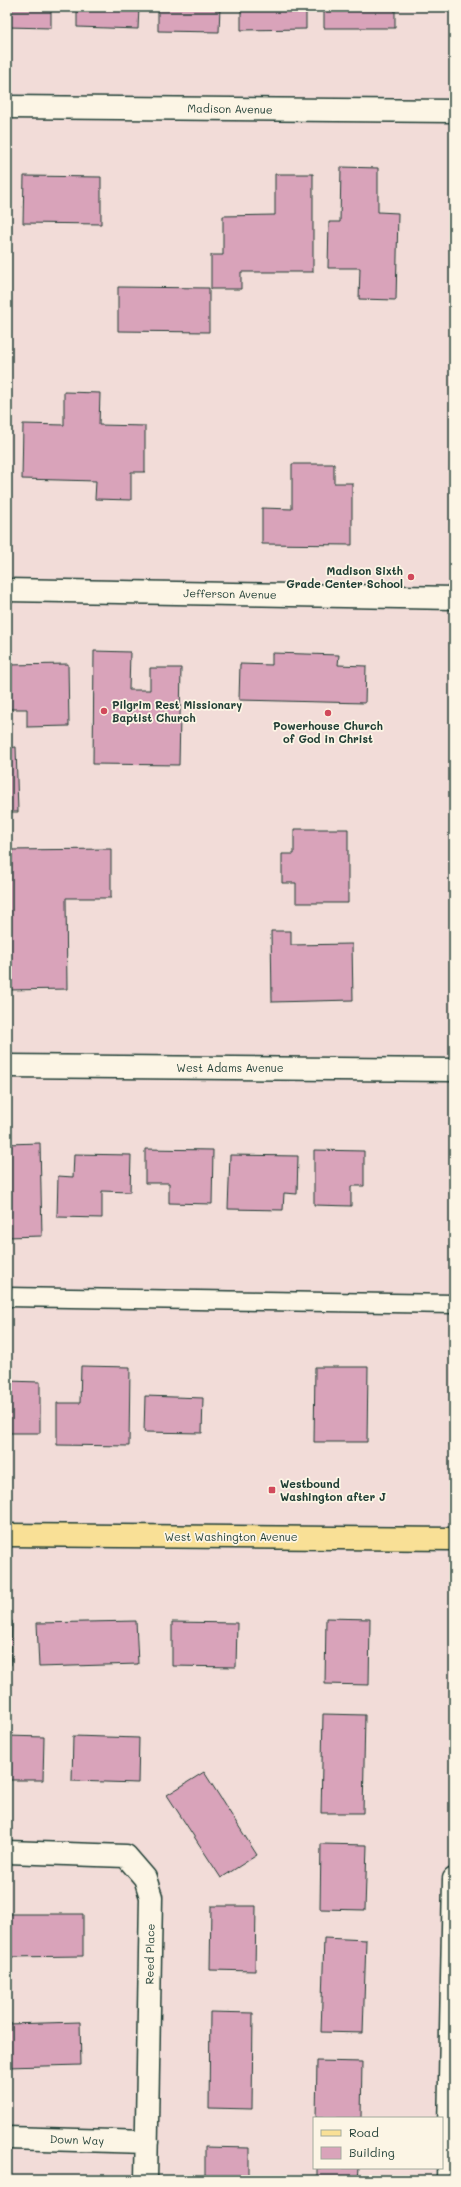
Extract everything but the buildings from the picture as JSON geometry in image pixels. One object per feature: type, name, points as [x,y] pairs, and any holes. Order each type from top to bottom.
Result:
[{"type":"main road","name":"West Washington Avenue","points":[[7,1535],[454,1538]]},
{"type":"street","name":"Madison Avenue","points":[[7,107],[454,111]]},
{"type":"street","name":"Jefferson Avenue","points":[[7,590],[454,598]]},
{"type":"street","name":"West Adams Avenue","points":[[7,1066],[454,1070]]},
{"type":"street","name":"Reed Place","points":[[7,1852],[126,1856],[145,1878],[151,1897],[146,2180]]},
{"type":"street","points":[[448,2180],[454,1879]]},
{"type":"street","name":"Down Way","points":[[7,2138],[147,2142]]},
{"type":"lane","points":[[7,1297],[454,1304]]},
{"type":"place","name":"Madison Sixth Grade Center School","points":[[411,577]]},
{"type":"place","name":"Pilgrim Rest Missionary Baptist Church","points":[[104,711]]},
{"type":"place","name":"Powerhouse Church of God in Christ","points":[[328,713]]},
{"type":"place","name":"Westbound Washington after J","points":[[272,1490]]}]
